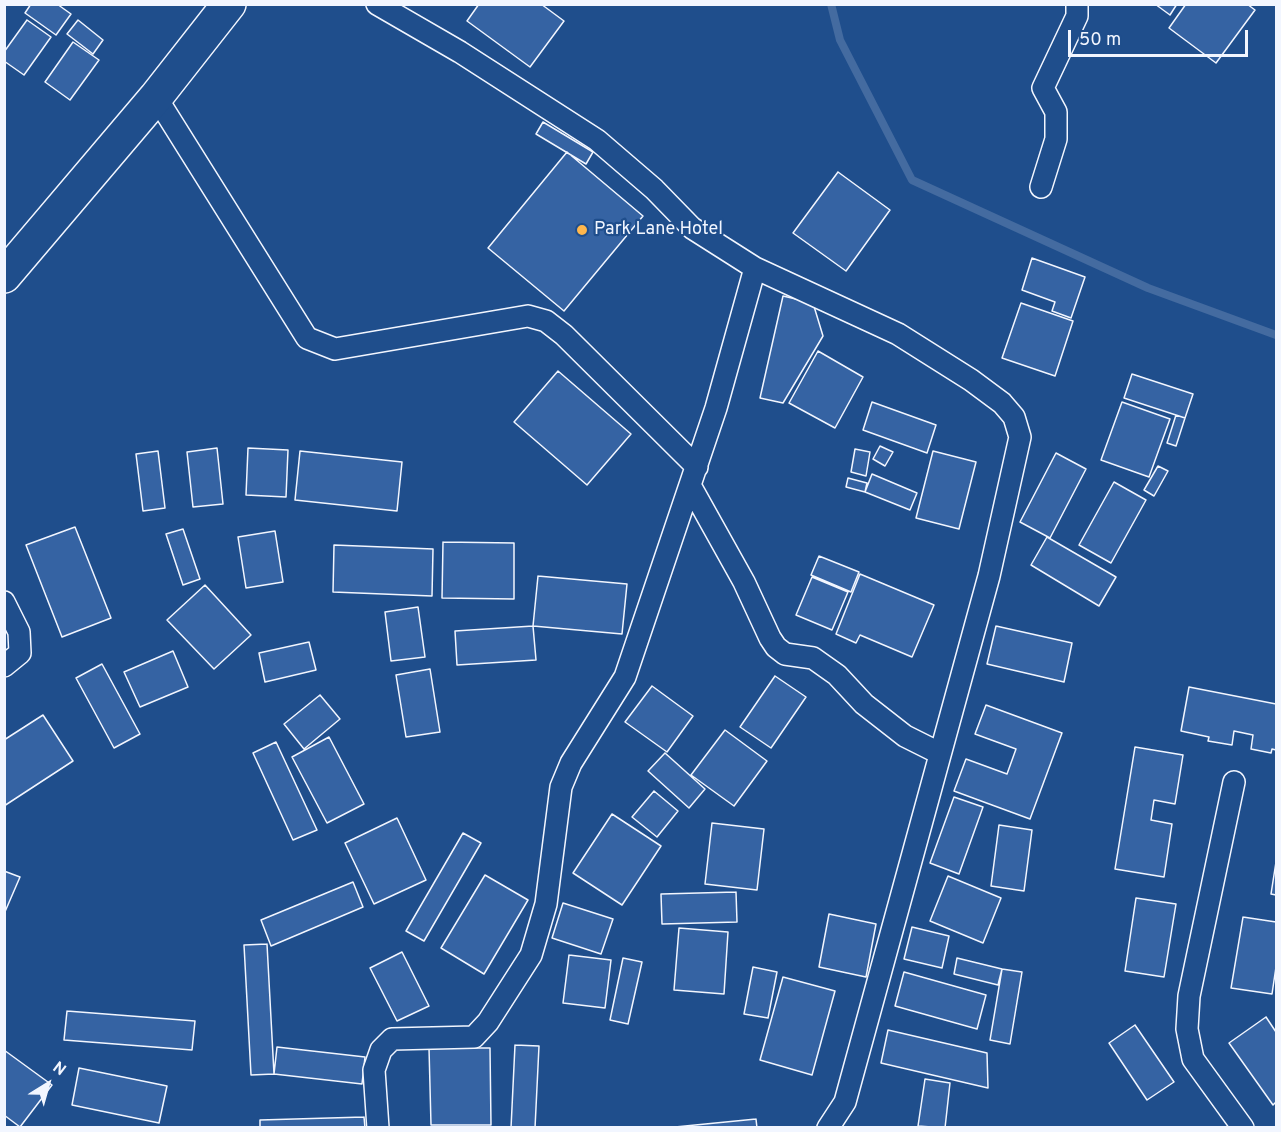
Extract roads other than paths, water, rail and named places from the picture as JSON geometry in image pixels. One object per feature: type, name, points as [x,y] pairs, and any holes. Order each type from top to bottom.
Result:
[{"type":"highway","points":[[4,276],[156,97],[229,4]]},
{"type":"street","points":[[377,4],[460,52],[597,140],[654,189],[692,228],[755,268],[898,334],[970,380],[1002,403],[1014,417],[1020,437],[988,576],[845,1102],[828,1128]]},
{"type":"street","points":[[1041,187],[1056,139],[1056,112],[1043,88],[1077,16],[1077,4]]},
{"type":"street","points":[[156,97],[307,338],[335,349],[528,316],[546,321],[564,335],[697,467]]},
{"type":"street","points":[[378,1128],[374,1070],[381,1050],[392,1039],[474,1037],[488,1022],[531,955],[546,904],[561,788],[571,763],[625,677],[691,487],[716,408],[755,268]]},
{"type":"street","points":[[691,487],[744,582],[776,646],[785,654],[813,658],[837,675],[864,704],[905,736],[939,753]]},
{"type":"street","points":[[4,602],[19,632],[21,652],[4,666]]},
{"type":"street","points":[[1234,782],[1189,996],[1187,1029],[1193,1059],[1243,1128]]},
{"type":"waterway","points":[[831,4],[840,40],[912,180],[1148,288],[1276,335]]},
{"type":"place","name":"Park Lane Hotel","points":[[582,230]]}]
